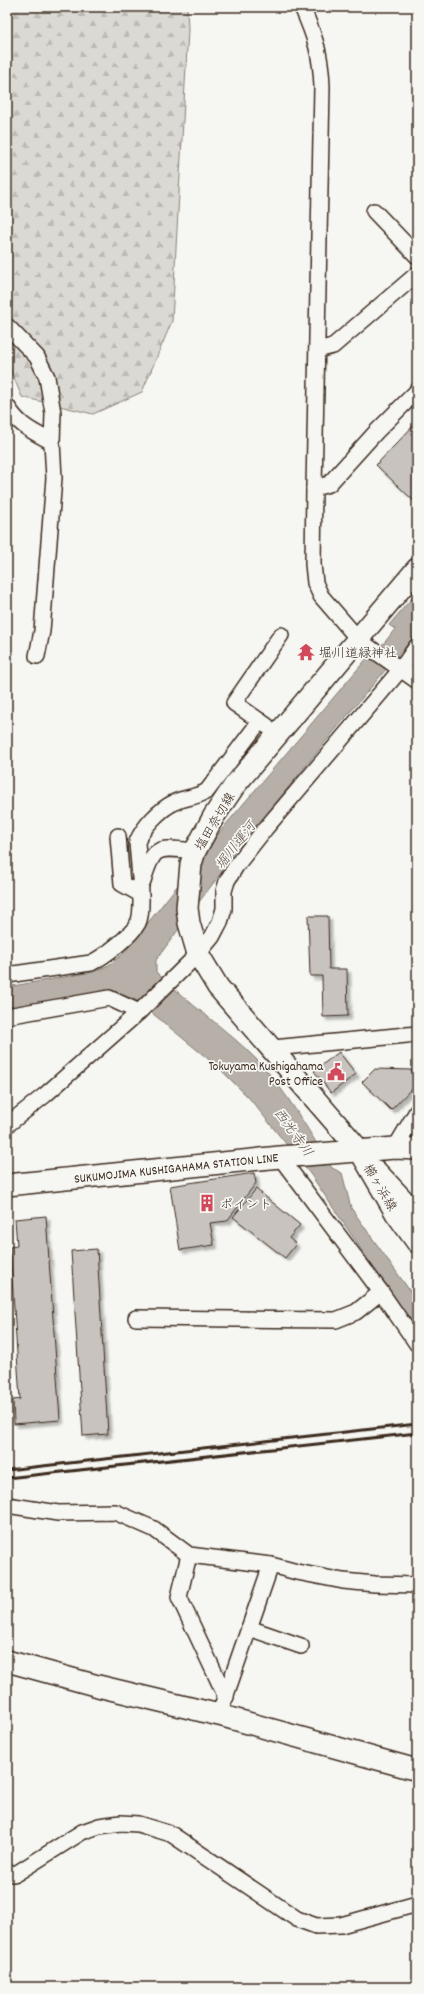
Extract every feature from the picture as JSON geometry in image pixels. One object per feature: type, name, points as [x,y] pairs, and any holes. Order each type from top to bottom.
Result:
[{"type":"street","points":[[302,7],[321,59],[322,87],[314,488],[313,564],[315,583],[321,596],[362,642],[417,681]]},
{"type":"street","points":[[374,211],[417,256]]},
{"type":"street","points":[[316,350],[333,346],[417,274]]},
{"type":"street","points":[[7,326],[37,357],[47,377],[53,413],[52,442],[54,478],[42,631],[38,656]]},
{"type":"street","points":[[314,488],[328,484],[376,432],[417,392]]},
{"type":"street","points":[[7,406],[15,419],[24,427],[52,442]]},
{"type":"street","name":"塩田奈切線","points":[[360,1151],[218,987],[198,954],[189,923],[188,888],[193,858],[214,816],[235,785],[278,733],[362,642],[417,569]]},
{"type":"street","points":[[278,733],[234,703],[281,635]]},
{"type":"street","points":[[7,1125],[45,1095],[139,1012],[198,954],[212,937],[220,922],[224,909],[224,891],[227,881],[236,866],[398,667],[417,646]]},
{"type":"street","points":[[7,975],[91,963],[101,958],[119,944],[138,923],[142,911],[137,842],[147,823],[175,802],[198,797],[207,791],[260,721]]},
{"type":"street","points":[[118,836],[122,884],[140,894]]},
{"type":"street","points":[[140,894],[149,862],[154,853],[162,848],[193,858]]},
{"type":"street","points":[[7,1016],[109,998],[139,1012]]},
{"type":"street","points":[[272,1048],[417,1034]]},
{"type":"street","points":[[395,1148],[417,1111]]},
{"type":"street","name":"SUKUMOJIMA KUSHIGAHAMA STATION LINE","points":[[7,1185],[280,1157],[395,1148],[417,1149]]},
{"type":"street","points":[[360,1151],[406,1200],[417,1214]]},
{"type":"street","name":"櫛ヶ浜線","points":[[360,1151],[396,1213],[417,1242]]},
{"type":"street","points":[[280,1157],[381,1292],[417,1344]]},
{"type":"street","points":[[136,1318],[336,1320],[356,1312],[381,1292]]},
{"type":"street","points":[[7,1505],[58,1513],[115,1512],[154,1529],[189,1555],[271,1564],[297,1572],[343,1581],[417,1585]]},
{"type":"street","points":[[189,1555],[179,1597],[222,1706]]},
{"type":"street","points":[[222,1706],[271,1564]]},
{"type":"street","points":[[249,1628],[301,1646]]},
{"type":"street","points":[[7,1661],[98,1686],[222,1706],[417,1770]]},
{"type":"street","points":[[7,1871],[17,1873],[82,1832],[99,1826],[121,1823],[138,1824],[170,1834],[297,1919],[316,1926],[342,1925],[417,1904]]},
{"type":"green space","points":[[7,7],[187,7],[188,30],[172,321],[142,392],[93,414],[22,397],[7,362]]},
{"type":"water","points":[[417,592],[417,633],[316,753],[219,876],[156,960],[156,972],[257,1060],[278,1085],[297,1112],[332,1168],[342,1173],[351,1208],[417,1301],[417,1332],[311,1175],[250,1099],[218,1067],[136,1000],[114,992],[7,1009],[7,987],[93,972],[109,965],[124,953],[228,822],[368,657],[385,642],[395,629],[389,625]]},
{"type":"building","points":[[415,424],[417,426],[417,504],[376,465]]},
{"type":"building","points":[[308,916],[328,916],[329,969],[347,969],[348,1016],[323,1017],[322,976],[310,976]]},
{"type":"building","points":[[339,1052],[356,1074],[331,1093],[314,1071]]},
{"type":"building","points":[[375,1069],[412,1070],[417,1076],[417,1083],[391,1110],[362,1082]]},
{"type":"building","name":"ポイント","points":[[254,1173],[256,1183],[227,1221],[210,1223],[214,1245],[180,1250],[170,1186]]},
{"type":"building","points":[[256,1189],[300,1225],[289,1238],[296,1244],[285,1258],[233,1217]]},
{"type":"building","points":[[46,1216],[60,1420],[14,1424],[13,1400],[20,1399],[10,1247],[17,1246],[15,1219]]},
{"type":"building","points":[[97,1249],[108,1434],[83,1436],[71,1251]]},
{"type":"railway","points":[[7,1470],[417,1424]]},
{"type":"railway","points":[[7,1478],[417,1433]]},
{"type":"place","name":"堀川道緑神社","points":[[306,652]]},
{"type":"place","name":"Tokuyama Kushigahama Post Office","points":[[336,1072]]},
{"type":"place","name":"ポイント","points":[[207,1203]]},
{"type":"water label","name":"堀川運河","points":[[235,845]]},
{"type":"water label","name":"西光寺川","points":[[294,1132]]}]
